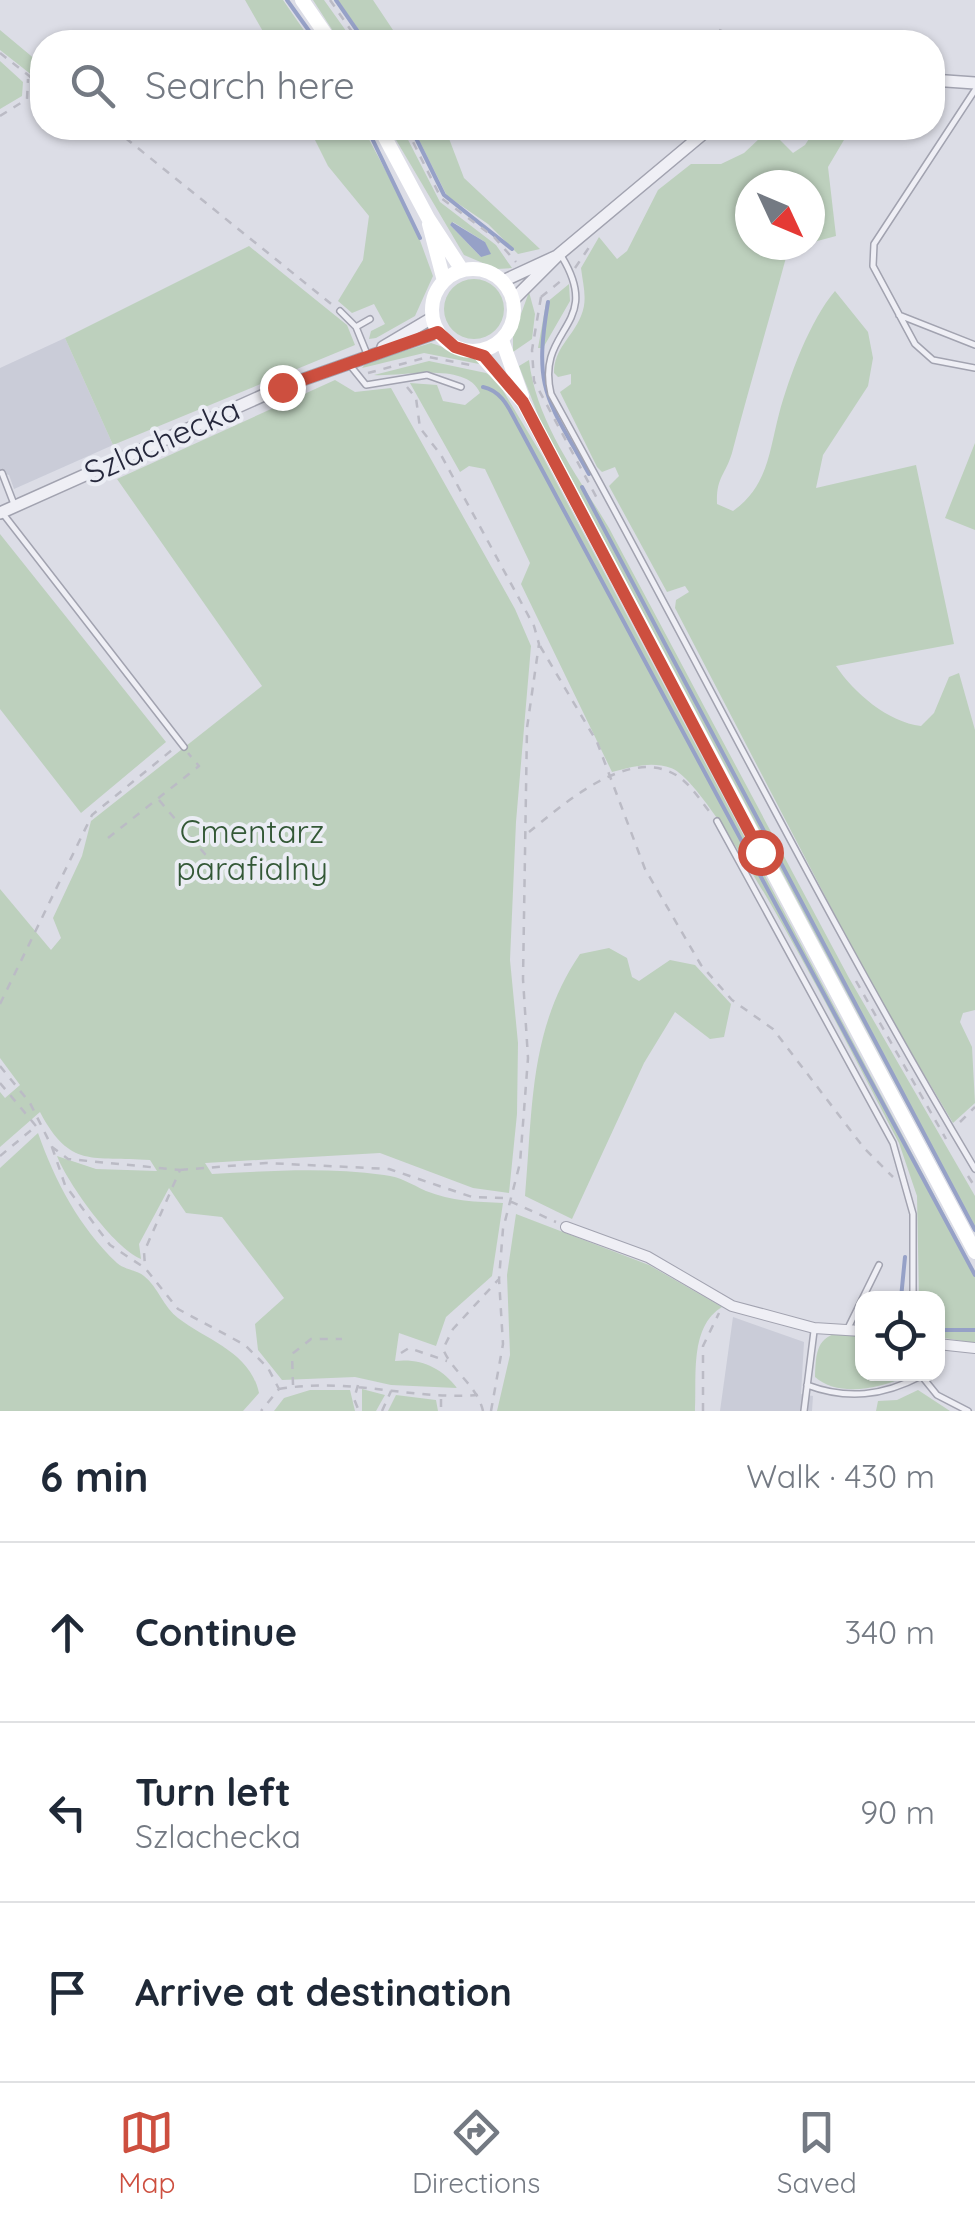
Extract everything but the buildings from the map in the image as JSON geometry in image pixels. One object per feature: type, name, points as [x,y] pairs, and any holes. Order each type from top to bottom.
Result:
[{"type":"main road","points":[[302,0],[323,30]]},
{"type":"main road","points":[[386,140],[428,218],[462,270]]},
{"type":"main road","points":[[428,218],[444,280]]},
{"type":"main road","points":[[462,270],[484,270],[503,281],[514,300],[513,321],[502,340],[477,351],[455,347],[435,325],[434,298],[444,280],[462,270]]},
{"type":"main road","points":[[502,340],[523,402],[975,1252]]},
{"type":"main road","points":[[477,351],[523,402]]},
{"type":"street","points":[[945,81],[975,83]]},
{"type":"street","points":[[514,300],[559,255],[696,140]]},
{"type":"street","points":[[503,281],[559,255]]},
{"type":"street","name":"Szlachecka","points":[[1,513],[374,352],[403,331],[435,325]]},
{"type":"street","points":[[566,1227],[648,1258],[732,1306],[814,1328],[855,1330]]},
{"type":"street","points":[[945,1345],[975,1348]]},
{"type":"lane","points":[[945,136],[975,90]]},
{"type":"lane","points":[[942,140],[874,244],[873,266],[915,344],[934,360],[975,368]]},
{"type":"lane","points":[[559,255],[571,272],[577,308],[550,350],[551,394],[680,627],[890,1028],[975,1169]]},
{"type":"lane","points":[[340,311],[374,352]]},
{"type":"lane","points":[[899,315],[975,345]]},
{"type":"lane","points":[[356,326],[370,319]]},
{"type":"lane","points":[[348,362],[366,384],[435,376],[462,388]]},
{"type":"lane","points":[[2,478],[15,506]]},
{"type":"lane","points":[[1,513],[182,745]]},
{"type":"lane","points":[[717,821],[886,1127],[907,1184],[912,1214],[914,1291]]},
{"type":"lane","points":[[848,1328],[879,1265]]},
{"type":"lane","points":[[804,1411],[814,1328]]},
{"type":"lane","points":[[807,1385],[853,1396],[885,1392],[908,1381]]},
{"type":"lane","points":[[926,1381],[947,1403],[968,1411]]},
{"type":"path","points":[[330,0],[351,30]]},
{"type":"path","points":[[0,53],[28,78],[27,99],[0,116]]},
{"type":"path","points":[[128,140],[340,311]]},
{"type":"path","points":[[412,140],[441,198],[494,237],[519,267]]},
{"type":"path","points":[[534,287],[541,298],[571,272],[595,236]]},
{"type":"path","points":[[356,376],[428,357],[482,368]]},
{"type":"path","points":[[400,378],[416,398],[420,428],[441,455],[534,626],[539,644],[596,742],[644,868],[700,966],[732,1000],[773,1029],[864,1148],[890,1175],[907,1184]]},
{"type":"path","points":[[491,1411],[503,1344],[499,1279],[522,1148],[528,1058],[523,979],[527,728],[539,644]]},
{"type":"path","points":[[0,1004],[92,815],[182,745],[199,766],[108,838]]},
{"type":"path","points":[[527,834],[574,796],[610,777],[641,768],[675,774],[717,821]]},
{"type":"path","points":[[158,798],[221,873]]},
{"type":"path","points":[[0,1066],[52,1148],[65,1185],[100,1232],[124,1257],[145,1268],[178,1309],[245,1345],[268,1368],[279,1388]]},
{"type":"path","points":[[0,1083],[38,1125]]},
{"type":"path","points":[[952,1130],[975,1107]]},
{"type":"path","points":[[0,1156],[38,1125]]},
{"type":"path","points":[[52,1148],[84,1163],[180,1170],[266,1163],[389,1169],[472,1197],[511,1201],[566,1227]]},
{"type":"path","points":[[145,1268],[144,1252],[180,1170]]},
{"type":"path","points":[[483,1411],[479,1394],[448,1362],[443,1349],[453,1329],[499,1279]]},
{"type":"path","points":[[702,1411],[703,1346],[716,1315],[732,1306]]},
{"type":"path","points":[[293,1386],[292,1354],[312,1340],[342,1339]]},
{"type":"path","points":[[401,1353],[409,1348],[448,1362]]},
{"type":"path","points":[[262,1411],[279,1388],[293,1386],[358,1384],[440,1398],[479,1394]]},
{"type":"path","points":[[358,1384],[354,1399],[358,1411]]},
{"type":"path","points":[[382,1411],[392,1390]]},
{"type":"path","points":[[440,1398],[441,1411]]},
{"type":"shaded area","points":[[65,338],[113,445],[14,489],[9,475],[0,473],[0,368]]},
{"type":"shaded area","points":[[733,1317],[804,1342],[801,1394],[813,1396],[812,1411],[720,1411]]},
{"type":"green space","points":[[245,0],[283,0],[304,30],[262,30]]},
{"type":"green space","points":[[313,0],[324,0],[345,30],[332,30]]},
{"type":"green space","points":[[338,0],[373,0],[393,30],[359,30]]},
{"type":"green space","points":[[0,30],[30,55],[30,74],[0,50]]},
{"type":"green space","points":[[0,61],[23,82],[22,96],[0,109]]},
{"type":"green space","points":[[315,140],[369,140],[414,224],[433,276],[415,316],[376,338],[369,339],[371,331],[385,324],[374,304],[352,313],[338,301],[363,260],[369,216],[328,166]]},
{"type":"green space","points":[[396,140],[408,140],[440,202],[496,245],[512,268],[497,269],[464,255]],"holes":[[[453,222],[485,242],[481,257],[450,225]]]},
{"type":"green space","points":[[419,140],[450,140],[464,178],[540,249],[518,254],[488,224],[447,196]]},
{"type":"green space","points":[[758,140],[780,140],[793,153],[808,140],[844,140],[828,167],[836,236],[825,239],[825,170],[735,170],[735,260],[785,260],[732,453],[719,482],[717,504],[733,511],[754,491],[769,455],[795,366],[817,317],[835,291],[868,332],[873,358],[868,386],[823,455],[816,488],[916,465],[954,644],[836,666],[873,705],[896,719],[921,726],[934,713],[949,677],[959,673],[975,730],[975,1010],[963,1013],[960,1022],[972,1047],[975,1103],[953,1123],[874,990],[675,608],[676,600],[689,592],[685,586],[667,592],[609,486],[619,476],[615,467],[602,472],[597,467],[560,392],[571,384],[571,374],[558,377],[554,373],[560,350],[583,310],[581,268],[599,237],[617,259],[627,251],[658,190],[691,164],[721,164],[744,153]]},
{"type":"green space","points":[[249,246],[347,325],[355,345],[113,445],[65,338]]},
{"type":"green space","points":[[474,279],[495,288],[504,309],[495,330],[474,339],[453,330],[444,309],[453,288]]},
{"type":"green space","points":[[569,284],[570,301],[543,348],[538,348],[546,303]]},
{"type":"green space","points":[[529,292],[535,314],[532,339],[513,352],[513,336]]},
{"type":"green space","points":[[431,343],[482,360],[484,365],[424,353],[362,368],[367,362]]},
{"type":"green space","points":[[529,360],[540,405],[560,448],[609,528],[849,978],[975,1196],[975,1233],[540,420],[519,366]]},
{"type":"green space","points":[[429,361],[486,373],[496,379],[543,457],[975,1272],[975,1343],[945,1338],[945,1291],[919,1291],[917,1196],[899,1143],[756,879],[693,787],[671,768],[649,765],[612,772],[521,584],[530,563],[485,469],[469,466],[460,472],[410,383],[437,385],[443,401],[465,405],[480,393],[473,383],[448,374],[374,375]]},
{"type":"green space","name":"Cmentarz parafialny","points":[[335,380],[355,392],[391,388],[515,609],[531,646],[516,822],[510,960],[518,1043],[517,1114],[509,1193],[473,1188],[380,1153],[205,1163],[212,1174],[319,1170],[384,1175],[445,1197],[503,1203],[492,1276],[446,1317],[436,1346],[399,1333],[395,1361],[430,1366],[457,1388],[391,1385],[355,1377],[282,1380],[258,1350],[255,1324],[284,1298],[222,1217],[186,1213],[169,1188],[139,1244],[141,1259],[118,1242],[93,1214],[57,1156],[96,1169],[157,1171],[150,1160],[84,1156],[62,1143],[40,1112],[0,1147],[0,1092],[5,1098],[20,1085],[0,1058],[0,889],[51,950],[61,938],[53,918],[82,856],[91,821],[262,686],[117,479]]},
{"type":"green space","points":[[975,443],[975,530],[945,518]]},
{"type":"green space","points":[[0,534],[166,742],[81,813],[0,709]]},
{"type":"green space","points":[[609,948],[627,958],[632,977],[639,981],[670,960],[695,965],[731,1004],[724,1037],[710,1039],[675,1012],[644,1063],[572,1219],[525,1196],[536,1070],[542,1040],[563,982],[580,954]]},
{"type":"green space","points":[[38,1133],[70,1202],[103,1249],[120,1265],[144,1276],[178,1318],[247,1367],[259,1393],[243,1411],[0,1411],[0,1168]]},
{"type":"green space","points":[[516,1214],[649,1265],[722,1307],[711,1316],[699,1340],[695,1411],[497,1411],[510,1355],[507,1275]]},
{"type":"green space","points":[[830,1336],[855,1336],[855,1381],[894,1381],[846,1389],[815,1377],[818,1349]]},
{"type":"green space","points":[[362,1389],[385,1395],[376,1411],[362,1411]]},
{"type":"green space","points":[[310,1390],[350,1390],[355,1411],[274,1411],[284,1398]]},
{"type":"green space","points":[[918,1390],[950,1411],[876,1411],[878,1401],[897,1400]]},
{"type":"green space","points":[[396,1395],[436,1400],[438,1411],[388,1411]]},
{"type":"water","points":[[452,222],[485,242],[491,254],[481,257],[450,225]]},
{"type":"waterway","points":[[287,0],[308,30]]},
{"type":"waterway","points":[[336,0],[357,30]]},
{"type":"waterway","points":[[373,140],[420,238]]},
{"type":"waterway","points":[[417,140],[444,195],[512,249]]},
{"type":"waterway","points":[[548,302],[542,356],[547,393],[589,474]]},
{"type":"waterway","points":[[483,387],[501,397],[512,415],[975,1275]]},
{"type":"waterway","points":[[582,487],[975,1230]]},
{"type":"waterway","points":[[902,1291],[905,1257]]},
{"type":"waterway","points":[[945,1330],[975,1330]]},
{"type":"route","points":[[282,387],[380,349],[438,332],[455,347],[484,356],[523,402],[760,852]]}]
